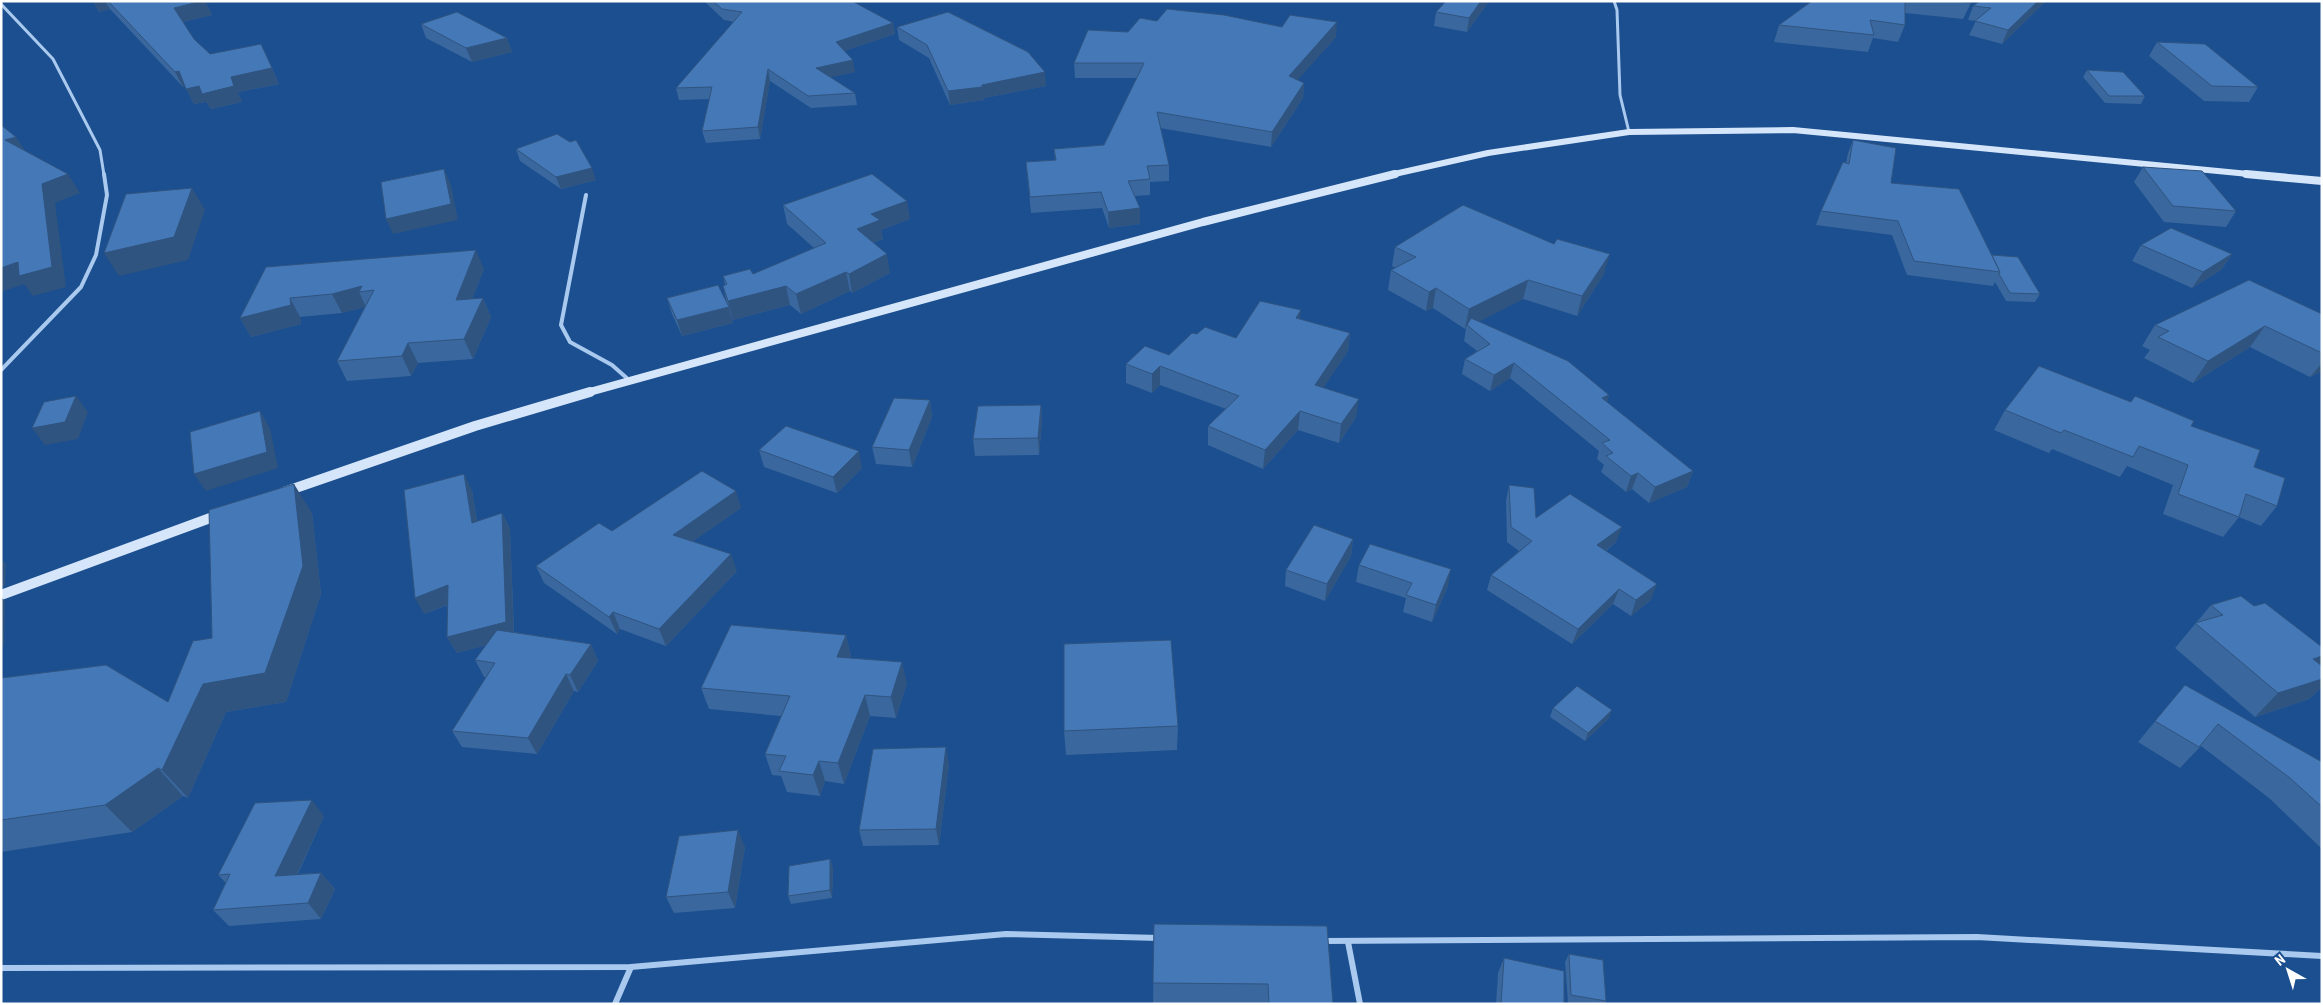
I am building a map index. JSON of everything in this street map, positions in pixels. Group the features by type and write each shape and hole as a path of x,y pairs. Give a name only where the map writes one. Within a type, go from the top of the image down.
{"main road":[{"path":"274,495 474,426 629,380 1340,186 1488,153 1629,132 1793,130 2322,181"},
{"path":"1,595 229,512"}],"street":[{"path":"1614,1 1617,10 1620,95 1629,132"},
{"path":"1,4 53,59 100,150 107,195 96,255 81,287 1,370"},
{"path":"586,195 561,325 570,342 612,365 629,380"},
{"path":"1,968 631,967 1006,934 1172,938"},
{"path":"1318,941 1977,937 2322,956"},
{"path":"1348,942 1360,1004"},
{"path":"615,1004 631,967"}],"building":[{"path":"108,1 202,1 174,8 194,39 210,54 261,44 272,68 231,77 234,86 202,94 199,86 186,89 179,71 175,72"},
{"path":"713,1 852,1 893,23 836,42 853,60 816,68 855,93 808,96 768,69 758,127 702,131 712,87 676,88 742,12 722,9"},
{"path":"1446,1 1481,1 1469,18 1436,12"},
{"path":"1812,1 1905,1 1905,25 1870,20 1874,35 1779,25"},
{"path":"1980,1 2038,1 2008,30 1975,21 1991,8 1973,6"},
{"path":"1167,9 1224,15 1282,27 1290,15 1337,22 1289,76 1304,83 1272,132 1157,112 1169,165 1147,166 1150,179 1128,181 1140,208 1108,212 1101,192 1030,197 1026,162 1056,160 1054,149 1104,145 1144,63 1074,63 1088,30 1128,32 1140,18 1157,21"},
{"path":"457,12 507,38 466,48 421,24"},
{"path":"948,12 1028,52 1045,72 982,85 982,87 948,91 927,45 897,27"},
{"path":"2157,42 2205,44 2258,87 2212,86"},
{"path":"2087,70 2123,72 2145,96 2109,96"},
{"path":"1,125 16,137 5,140 68,174 42,184 52,267 19,276 18,262 1,268"},
{"path":"557,134 570,142 576,140 592,168 556,177 516,149"},
{"path":"1853,140 1896,148 1891,183 1959,189 2000,272 1914,261 1898,221 1821,211 1843,162 1849,164"},
{"path":"2143,167 2202,171 2236,211 2173,206"},
{"path":"444,169 451,204 386,219 381,182"},
{"path":"872,174 907,201 871,214 880,220 857,229 887,254 849,274 846,272 796,294 786,286 728,301 723,286 727,284 723,276 750,269 753,274 826,243 783,205"},
{"path":"192,188 174,237 104,253 126,194"},
{"path":"1463,205 1554,244 1557,239 1610,254 1582,296 1528,280 1469,309 1436,288 1429,292 1391,270 1416,257 1395,247"},
{"path":"2171,228 2232,254 2203,272 2141,245"},
{"path":"476,250 456,300 483,298 464,339 408,343 402,356 337,361 374,290 359,292 362,286 332,294 290,298 291,305 240,318 266,267"},
{"path":"1992,255 2018,257 2040,294 2010,293 1999,274 2000,272"},
{"path":"2249,280 2322,314 2322,353 2265,326 2208,361 2158,337 2169,331 2155,325"},
{"path":"718,285 729,307 677,320 667,298"},
{"path":"1260,301 1301,310 1296,318 1350,333 1315,385 1359,399 1341,424 1300,411 1265,450 1208,426 1239,396 1160,366 1152,374 1126,364 1145,346 1169,355 1192,333 1197,334 1205,327 1236,338"},
{"path":"1471,318 1568,361 1609,395 1602,398 1693,471 1655,487 1638,473 1631,476 1606,456 1613,453 1602,443 1610,440 1514,363 1494,375 1465,359 1490,344 1467,325"},
{"path":"2039,366 2131,402 2135,396 2194,421 2191,426 2260,450 2254,467 2285,478 2277,506 2246,494 2239,517 2178,494 2188,465 2139,446 2133,457 2064,430 2061,433 2005,410"},
{"path":"76,396 65,422 32,428 44,402"},
{"path":"894,398 930,400 909,450 872,447"},
{"path":"1041,405 1038,438 973,439 978,406"},
{"path":"260,411 267,452 194,474 190,432"},
{"path":"786,426 859,451 833,477 759,450"},
{"path":"702,471 736,491 673,535 731,554 659,629 613,612 609,617 536,566 599,523 612,531"},
{"path":"464,474 472,523 502,513 506,622 447,637 448,585 415,598 404,490"},
{"path":"294,484 303,566 265,673 203,684 162,770 158,768 105,805 1,820 1,678 106,665 168,702 193,641 212,638 209,510"},
{"path":"1509,485 1534,488 1536,518 1570,494 1622,527 1597,545 1657,584 1636,600 1619,589 1578,629 1491,575 1532,541 1511,527"},
{"path":"1314,525 1353,539 1327,584 1286,570"},
{"path":"1370,544 1451,569 1436,605 1406,595 1412,583 1359,565"},
{"path":"2241,596 2254,606 2265,603 2322,647 2322,656 2313,659 2322,666 2322,679 2278,693 2195,623 2223,615 2211,605"},
{"path":"731,625 846,635 837,657 902,662 891,697 865,695 838,763 819,761 813,775 779,771 786,756 765,754 790,696 701,688"},
{"path":"497,630 591,644 570,675 566,674 528,738 452,731 495,663 475,660"},
{"path":"1171,640 1178,726 1064,731 1064,644"},
{"path":"2185,685 2322,762 2322,807 2290,778 2218,724 2199,747 2155,721"},
{"path":"1577,686 1612,710 1588,733 1553,708"},
{"path":"946,747 936,829 859,830 873,749"},
{"path":"312,800 275,876 321,873 308,903 213,910 230,874 218,875 255,803"},
{"path":"738,830 728,892 666,897 679,836"},
{"path":"830,859 830,890 788,896 789,866"},
{"path":"1154,924 1327,926 1333,1004 1269,1004 1268,984 1153,983"},
{"path":"1569,954 1603,960 1606,1001 1571,995"},
{"path":"1504,958 1564,971 1564,1004 1501,1004"}]}
